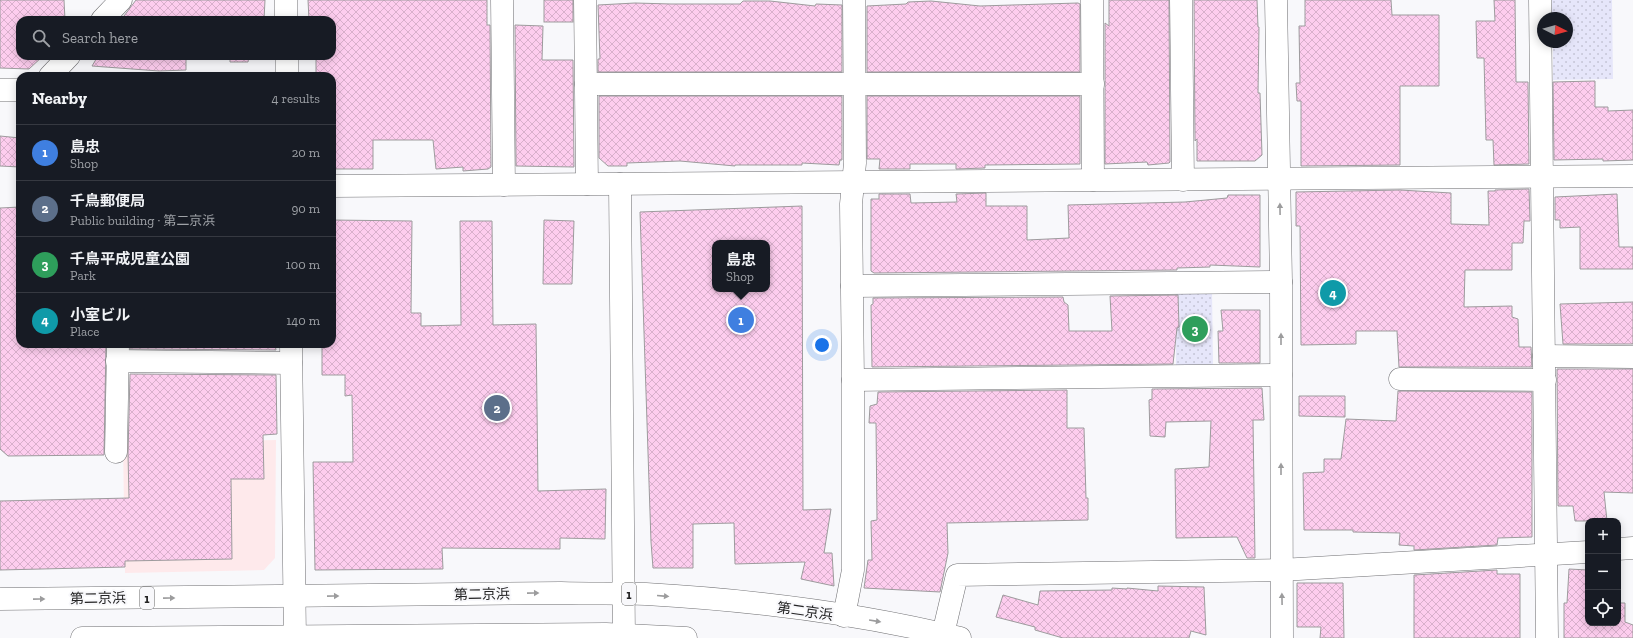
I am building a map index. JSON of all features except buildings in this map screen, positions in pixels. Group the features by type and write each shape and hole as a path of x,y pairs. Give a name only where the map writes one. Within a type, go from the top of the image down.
{"main road":[{"path":"106,16 121,0"},
{"path":"286,0 286,16"},
{"path":"502,0 504,185"},
{"path":"585,0 587,184"},
{"path":"844,616 852,570 853,380 851,204 854,183 856,83 854,0"},
{"path":"1092,0 1094,180"},
{"path":"1181,0 1183,180"},
{"path":"1276,0 1281,375 1282,638"},
{"path":"1540,0 1547,638"},
{"path":"54,72 65,60"},
{"path":"287,60 287,72"},
{"path":"586,84 1093,84"},
{"path":"0,90 16,90"},
{"path":"336,186 1633,176"},
{"path":"620,184 624,636"},
{"path":"852,286 1280,282"},
{"path":"116,452 117,352 291,354 295,637"},
{"path":"1544,356 1633,357"},
{"path":"853,380 1281,375"},
{"path":"1400,379 1545,380"},
{"path":"1621,549 1633,548"},
{"path":"952,636 957,575 1281,570 1585,552"},
{"name":"第二京浜","path":"0,599 561,593 645,594 734,602 844,616 952,636"},
{"path":"82,638 624,636 686,638"}],"shaded area":[{"path":"1552,0 1612,0 1613,79 1553,80 1553,48 1573,48 1573,12 1552,12"},
{"path":"1176,290 1212,290 1213,368 1176,369"},
{"path":"276,440 275,558 264,570 125,573 123,443"}],"place":[{"name":"小室ビル","path":"1333,293"},
{"name":"島忠","path":"741,320"},
{"name":"千鳥平成児童公園","path":"1195,329"},
{"name":"千鳥郵便局","path":"497,408"}]}
